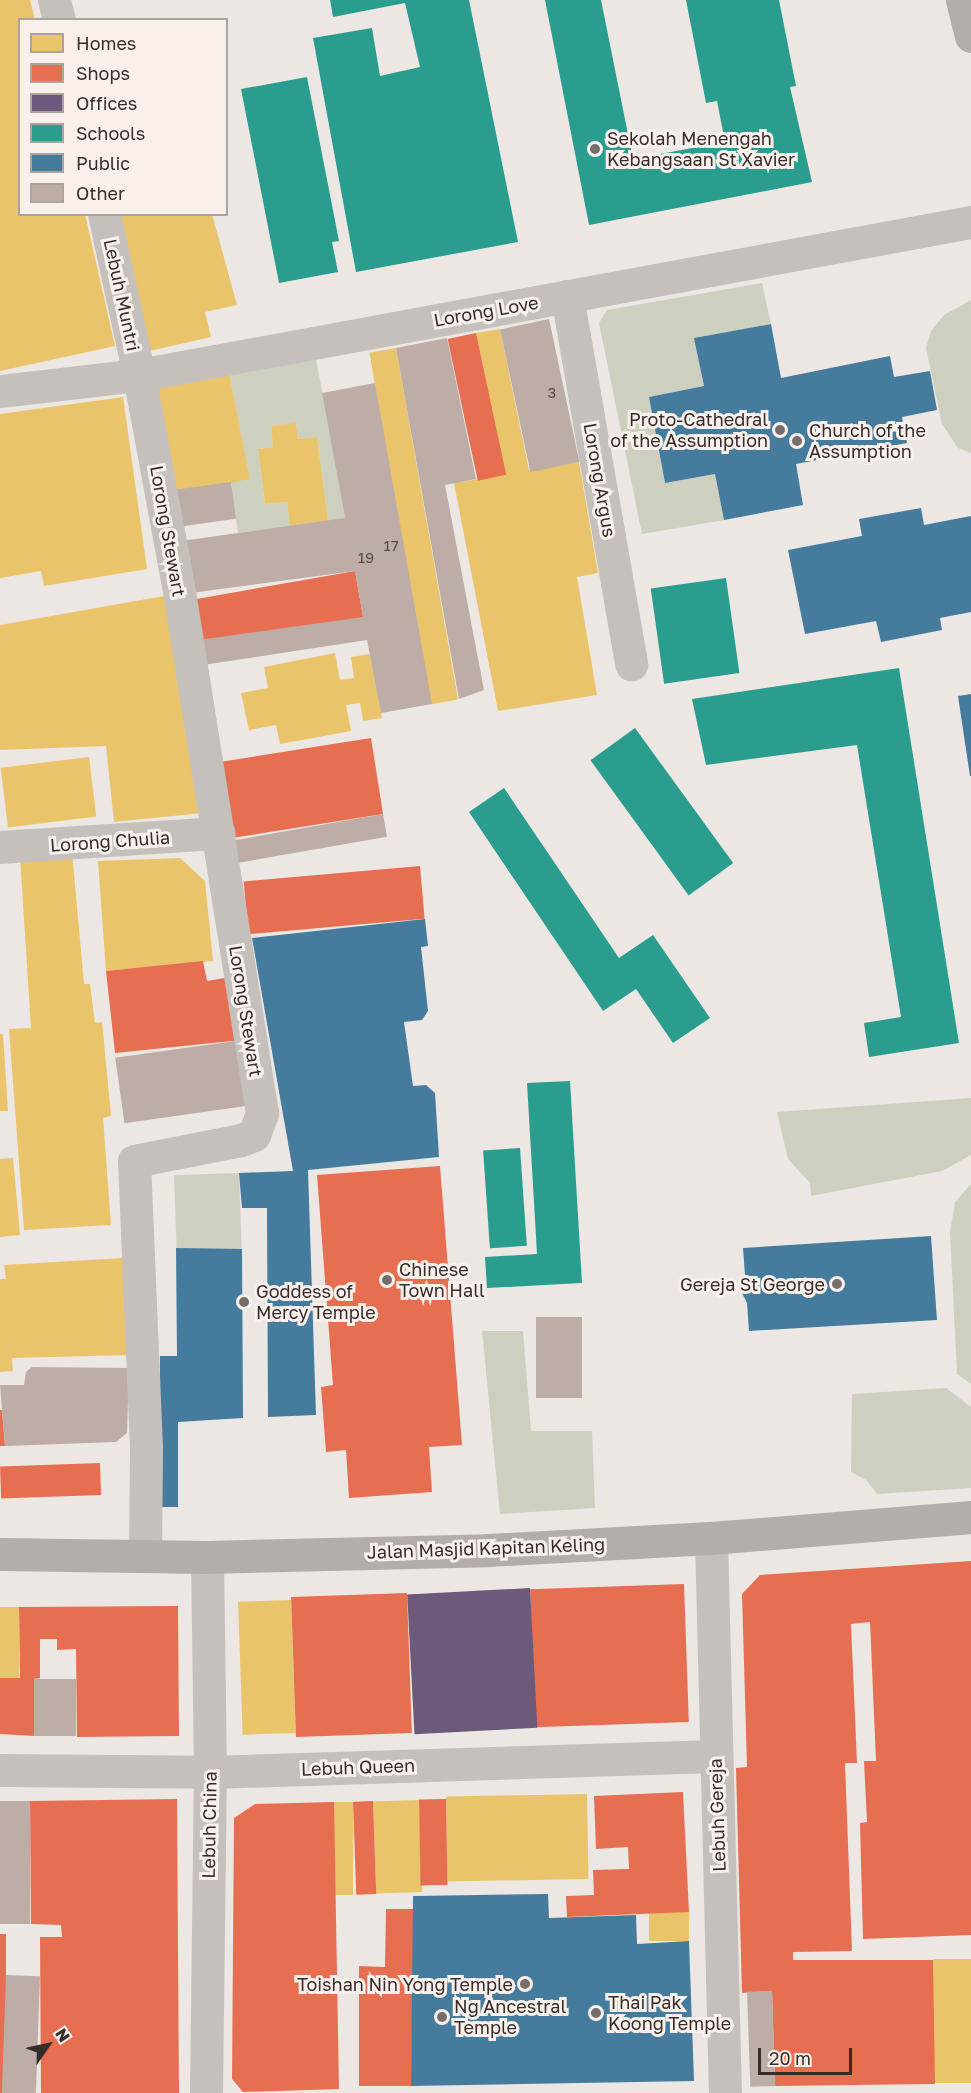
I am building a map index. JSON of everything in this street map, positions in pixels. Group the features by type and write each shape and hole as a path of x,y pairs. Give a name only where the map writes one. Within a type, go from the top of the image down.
{"main road":[{"path":"963,2 971,36"},
{"name":"Jalan Masjid Kapitan Keling","path":"0,1554 207,1557 488,1550 711,1538 971,1518"}],"street":[{"path":"54,0 58,18"},
{"name":"Lebuh Muntri","path":"104,216 139,375"},
{"name":"Lorong Love","path":"0,391 139,375 971,222"},
{"name":"Lorong Argus","path":"567,296 632,664"},
{"name":"Lorong Stewart","path":"139,375 219,833 262,1113 254,1135 241,1140 134,1161 146,1447 145,1556"},
{"name":"Lorong Chulia","path":"0,847 219,833"},
{"name":"Lebuh Gereja","path":"711,1538 724,2093"},
{"name":"Lebuh China","path":"206,2093 210,1772 207,1557"},
{"name":"Lebuh Queen","path":"0,1770 210,1772 715,1756"}],"green space":[{"path":"762,283 771,324 695,338 704,386 649,397 665,483 715,474 724,520 642,534 599,323 607,310"},
{"path":"971,300 971,453 958,448 942,424 926,348 931,331 944,315"},
{"path":"316,358 345,518 328,521 317,437 298,439 296,424 271,426 273,447 258,449 265,504 287,502 290,526 238,533 231,482 249,478 229,372"},
{"path":"971,1098 971,1155 942,1171 811,1196 810,1183 788,1159 777,1112"},
{"path":"239,1173 242,1249 177,1251 174,1175"},
{"path":"971,1184 971,1384 957,1374 950,1232 955,1202"},
{"path":"482,1331 523,1331 531,1431 592,1431 595,1508 500,1514"},
{"path":"946,1388 971,1407 971,1488 877,1494 866,1480 851,1472 852,1394"}],"building: Homes":[{"path":"0,0 30,0 34,18 18,18 18,216 85,216 115,346 0,371"},
{"path":"110,216 213,216 237,305 205,312 211,337 141,353"},
{"path":"500,329 529,470 579,462 598,573 577,577 597,695 498,711 454,483 505,475 476,333"},
{"path":"396,348 458,700 431,704 369,353"},
{"path":"229,372 250,479 173,494 152,387"},
{"path":"123,397 147,569 44,586 41,571 0,578 0,414"},
{"path":"296,423 298,439 317,437 328,521 290,526 287,502 265,504 258,449 273,447 271,426"},
{"path":"164,596 202,813 114,822 106,746 0,750 0,625"},
{"path":"335,653 340,680 354,678 351,657 370,654 382,718 363,721 360,703 346,705 351,731 280,744 276,725 249,730 241,693 268,688 264,667"},
{"path":"89,757 96,817 8,827 1,768"},
{"path":"72,852 84,984 90,984 95,1023 102,1022 111,1116 103,1118 111,1225 24,1230 9,1029 31,1028 20,857"},
{"path":"180,858 205,881 213,961 106,971 98,861"},
{"path":"0,1034 3,1034 8,1111 0,1111"},
{"path":"13,1158 20,1235 0,1237 0,1159"},
{"path":"123,1258 130,1355 12,1358 13,1371 0,1372 0,1279 6,1279 4,1265"},
{"path":"291,1600 296,1733 243,1735 238,1602"},
{"path":"0,1607 19,1607 19,1678 0,1678"},
{"path":"587,1794 588,1879 448,1881 446,1796"},
{"path":"419,1800 422,1892 376,1894 373,1802"},
{"path":"334,1802 353,1802 353,1895 334,1895"},
{"path":"649,1912 689,1912 689,1941 649,1941"},
{"path":"933,1959 971,1959 971,2083 933,2083"}],"building: Shops":[{"path":"476,333 506,475 478,481 448,339"},
{"path":"355,571 363,617 201,646 193,600"},
{"path":"371,738 383,814 224,839 212,763"},
{"path":"420,866 425,919 248,934 244,881"},
{"path":"203,961 207,981 230,977 242,1040 115,1053 106,971"},
{"name":"Chinese Town Hall","path":"440,1166 462,1445 429,1447 432,1492 349,1498 346,1450 326,1452 321,1387 333,1385 317,1175"},
{"path":"0,1410 2,1410 5,1446 0,1446"},
{"path":"100,1463 101,1495 1,1498 0,1466"},
{"path":"971,1561 971,1935 863,1939 860,1823 867,1822 864,1761 876,1761 870,1622 851,1624 857,1763 845,1763 852,1951 793,1952 793,1960 933,1960 935,2084 775,2086 772,1991 742,1993 736,1768 747,1767 742,1594 760,1575"},
{"path":"684,1584 689,1722 535,1727 530,1589"},
{"path":"407,1593 412,1733 296,1737 291,1597"},
{"path":"178,1606 179,1736 77,1737 76,1649 57,1650 57,1639 40,1639 40,1678 34,1679 35,1736 0,1734 0,1678 20,1678 19,1607"},
{"path":"683,1792 689,1912 567,1917 566,1896 594,1895 593,1870 629,1869 628,1847 596,1849 594,1796"},
{"path":"177,1799 179,2093 41,2093 40,1937 62,1937 61,1925 31,1924 30,1801"},
{"path":"419,1799 446,1799 448,1885 421,1885"},
{"path":"373,1801 376,1894 356,1895 353,1802"},
{"path":"334,1802 339,2089 243,2092 232,2079 234,1818 255,1804"},
{"path":"386,1909 414,1909 411,2086 359,2086 359,1966 385,1967"},
{"path":"0,1934 6,1934 6,2093 0,2093"}],"building: Offices":[{"path":"530,1588 537,1728 414,1734 407,1594"}],"building: Schools":[{"path":"330,0 469,0 518,242 356,272 313,38 372,28 380,76 420,67 405,3 333,17"},
{"path":"545,0 601,0 633,159 725,142 717,101 706,103 686,0 779,0 796,86 790,87 812,182 589,225"},
{"path":"307,77 339,241 332,242 338,272 279,283 241,89"},
{"path":"726,578 739,673 664,684 651,589"},
{"path":"899,668 959,1043 869,1057 864,1023 901,1017 857,745 706,765 692,699"},
{"path":"635,728 733,863 689,895 591,760"},
{"path":"504,788 619,958 653,935 710,1018 673,1043 636,989 603,1011 469,812"},
{"path":"570,1081 582,1283 487,1288 485,1257 537,1254 527,1083"},
{"path":"520,1148 527,1246 490,1248 483,1151"}],"building: Public":[{"name":"Proto-Cathedral of the Assumption","path":"771,324 781,378 890,356 894,377 930,371 937,410 902,417 907,443 796,464 803,505 724,520 715,474 665,483 649,397 704,386 694,338"},
{"path":"921,508 924,525 971,516 971,612 940,618 942,630 881,642 876,621 805,634 788,550 862,536 859,519"},
{"path":"971,694 971,776 970,776 958,696"},
{"path":"425,919 428,946 421,947 428,1011 422,1020 404,1022 413,1086 426,1085 435,1093 439,1157 308,1170 316,1415 268,1417 267,1208 242,1208 239,1173 293,1171 252,938"},
{"name":"Gereja St George","path":"931,1236 937,1320 749,1331 747,1303 739,1287 745,1275 743,1248"},
{"path":"176,1248 242,1249 243,1418 178,1422 178,1507 160,1507 160,1356 177,1356"},
{"path":"548,1894 549,1918 636,1915 637,1944 689,1941 694,2081 411,2086 413,1896"}],"building: Other":[{"path":"549,319 579,462 530,472 500,329"},
{"path":"447,338 476,479 445,485 484,690 459,699 396,348"},
{"path":"375,383 432,704 381,713 367,640 203,665 198,640 363,617 355,571 191,593 181,541 345,518 322,393"},
{"path":"231,482 236,519 177,527 172,490"},
{"path":"383,814 387,837 227,865 223,842"},
{"path":"242,1040 251,1105 124,1123 115,1058"},
{"path":"536,1317 582,1317 582,1398 536,1398"},
{"path":"32,1367 129,1368 127,1433 116,1442 5,1446 0,1385 24,1385 26,1372"},
{"path":"34,1679 76,1679 76,1736 34,1736"},
{"path":"0,1801 30,1801 30,1924 0,1924"},
{"path":"6,1975 40,1976 36,2093 2,2093"},
{"path":"772,1991 775,2086 750,2087 747,1992"}],"place":[{"name":"Sekolah Menengah Kebangsaan St Xavier","path":"595,149"},
{"name":"Proto-Cathedral of the Assumption","path":"780,430"},
{"name":"Church of the Assumption","path":"797,441"},
{"name":"Chinese Town Hall","path":"387,1280"},
{"name":"Gereja St George","path":"837,1284"},
{"name":"Goddess of Mercy Temple","path":"244,1302"},
{"name":"Toishan Nin Yong Temple","path":"525,1984"},
{"name":"Thai Pak Koong Temple","path":"596,2013"},
{"name":"Ng Ancestral Temple","path":"442,2017"}]}
